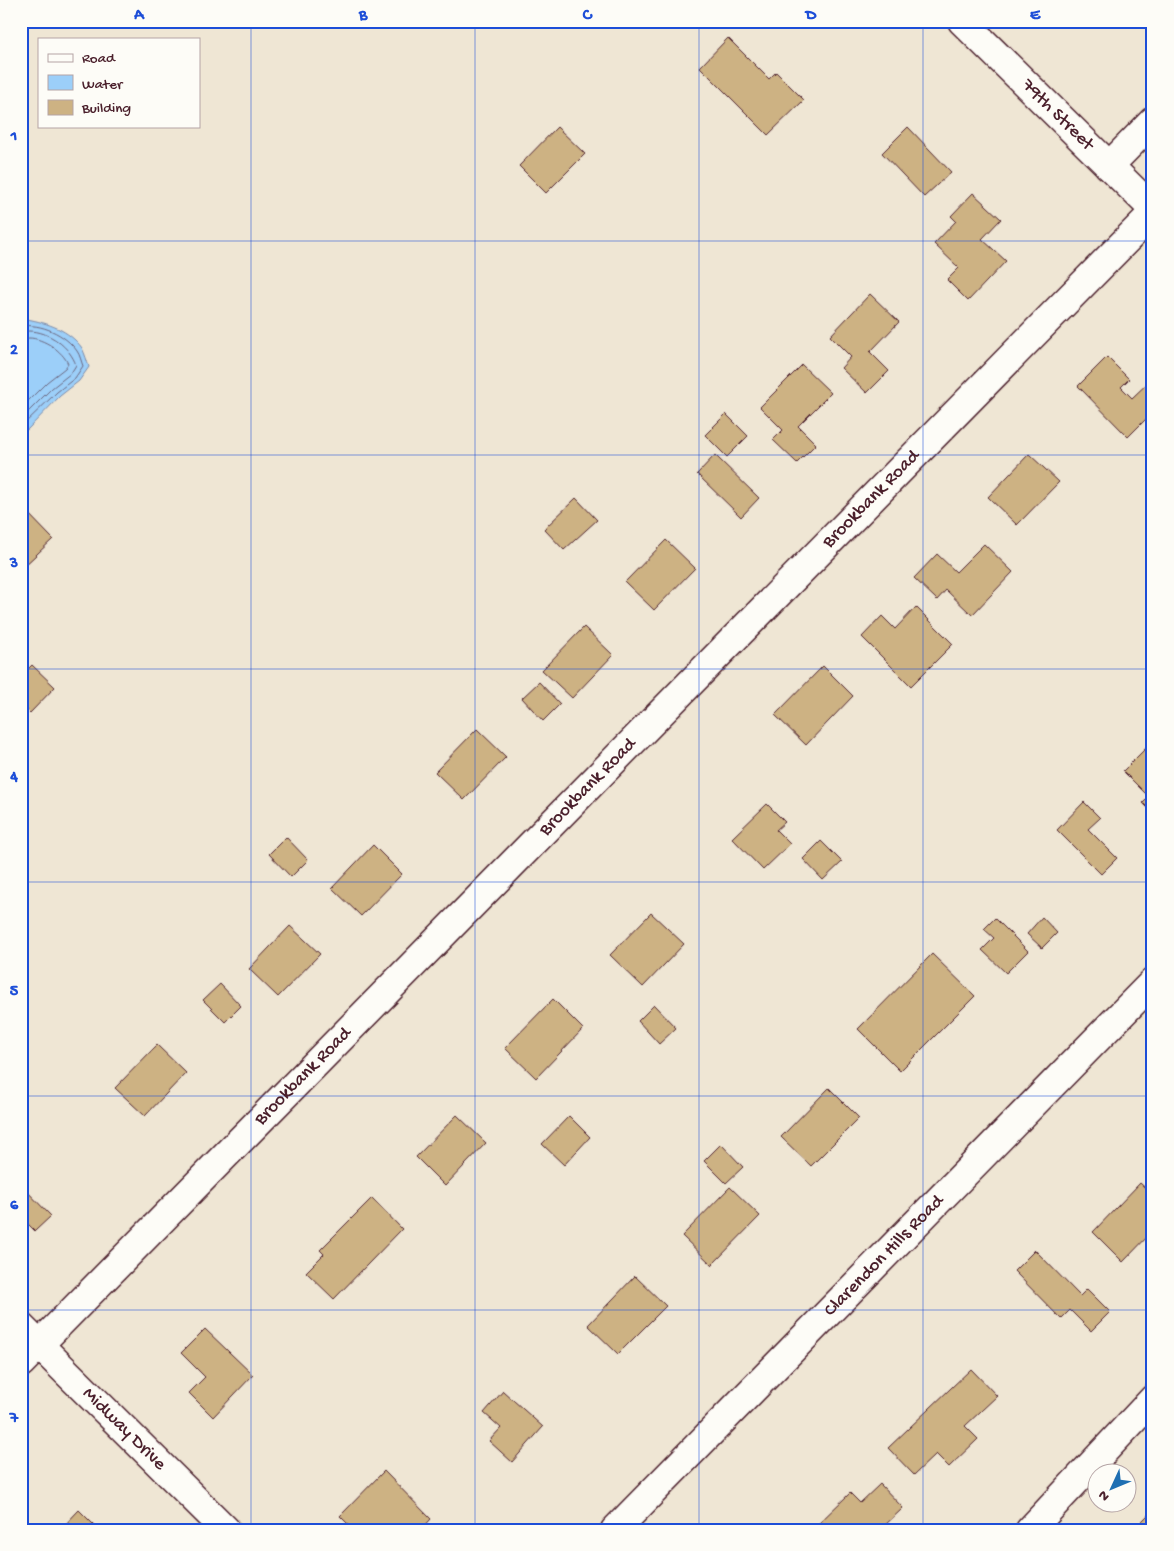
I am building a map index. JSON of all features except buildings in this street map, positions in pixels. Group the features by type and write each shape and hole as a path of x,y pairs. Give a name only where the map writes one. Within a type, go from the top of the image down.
{"street":[{"name":"79th Street","path":"962,21 1153,209"},
{"path":"1109,166 1153,121"},
{"name":"Brookbank Road","path":"27,1345 1153,213"},
{"name":"Clarendon Hills Road","path":"615,1530 1153,982"},
{"name":"Midway Drive","path":"27,1345 226,1530"},
{"path":"1030,1530 1153,1399"}],"water":[{"path":"27,319 58,328 71,336 82,348 89,367 79,381 60,396 28,429 21,433 21,321"}]}
